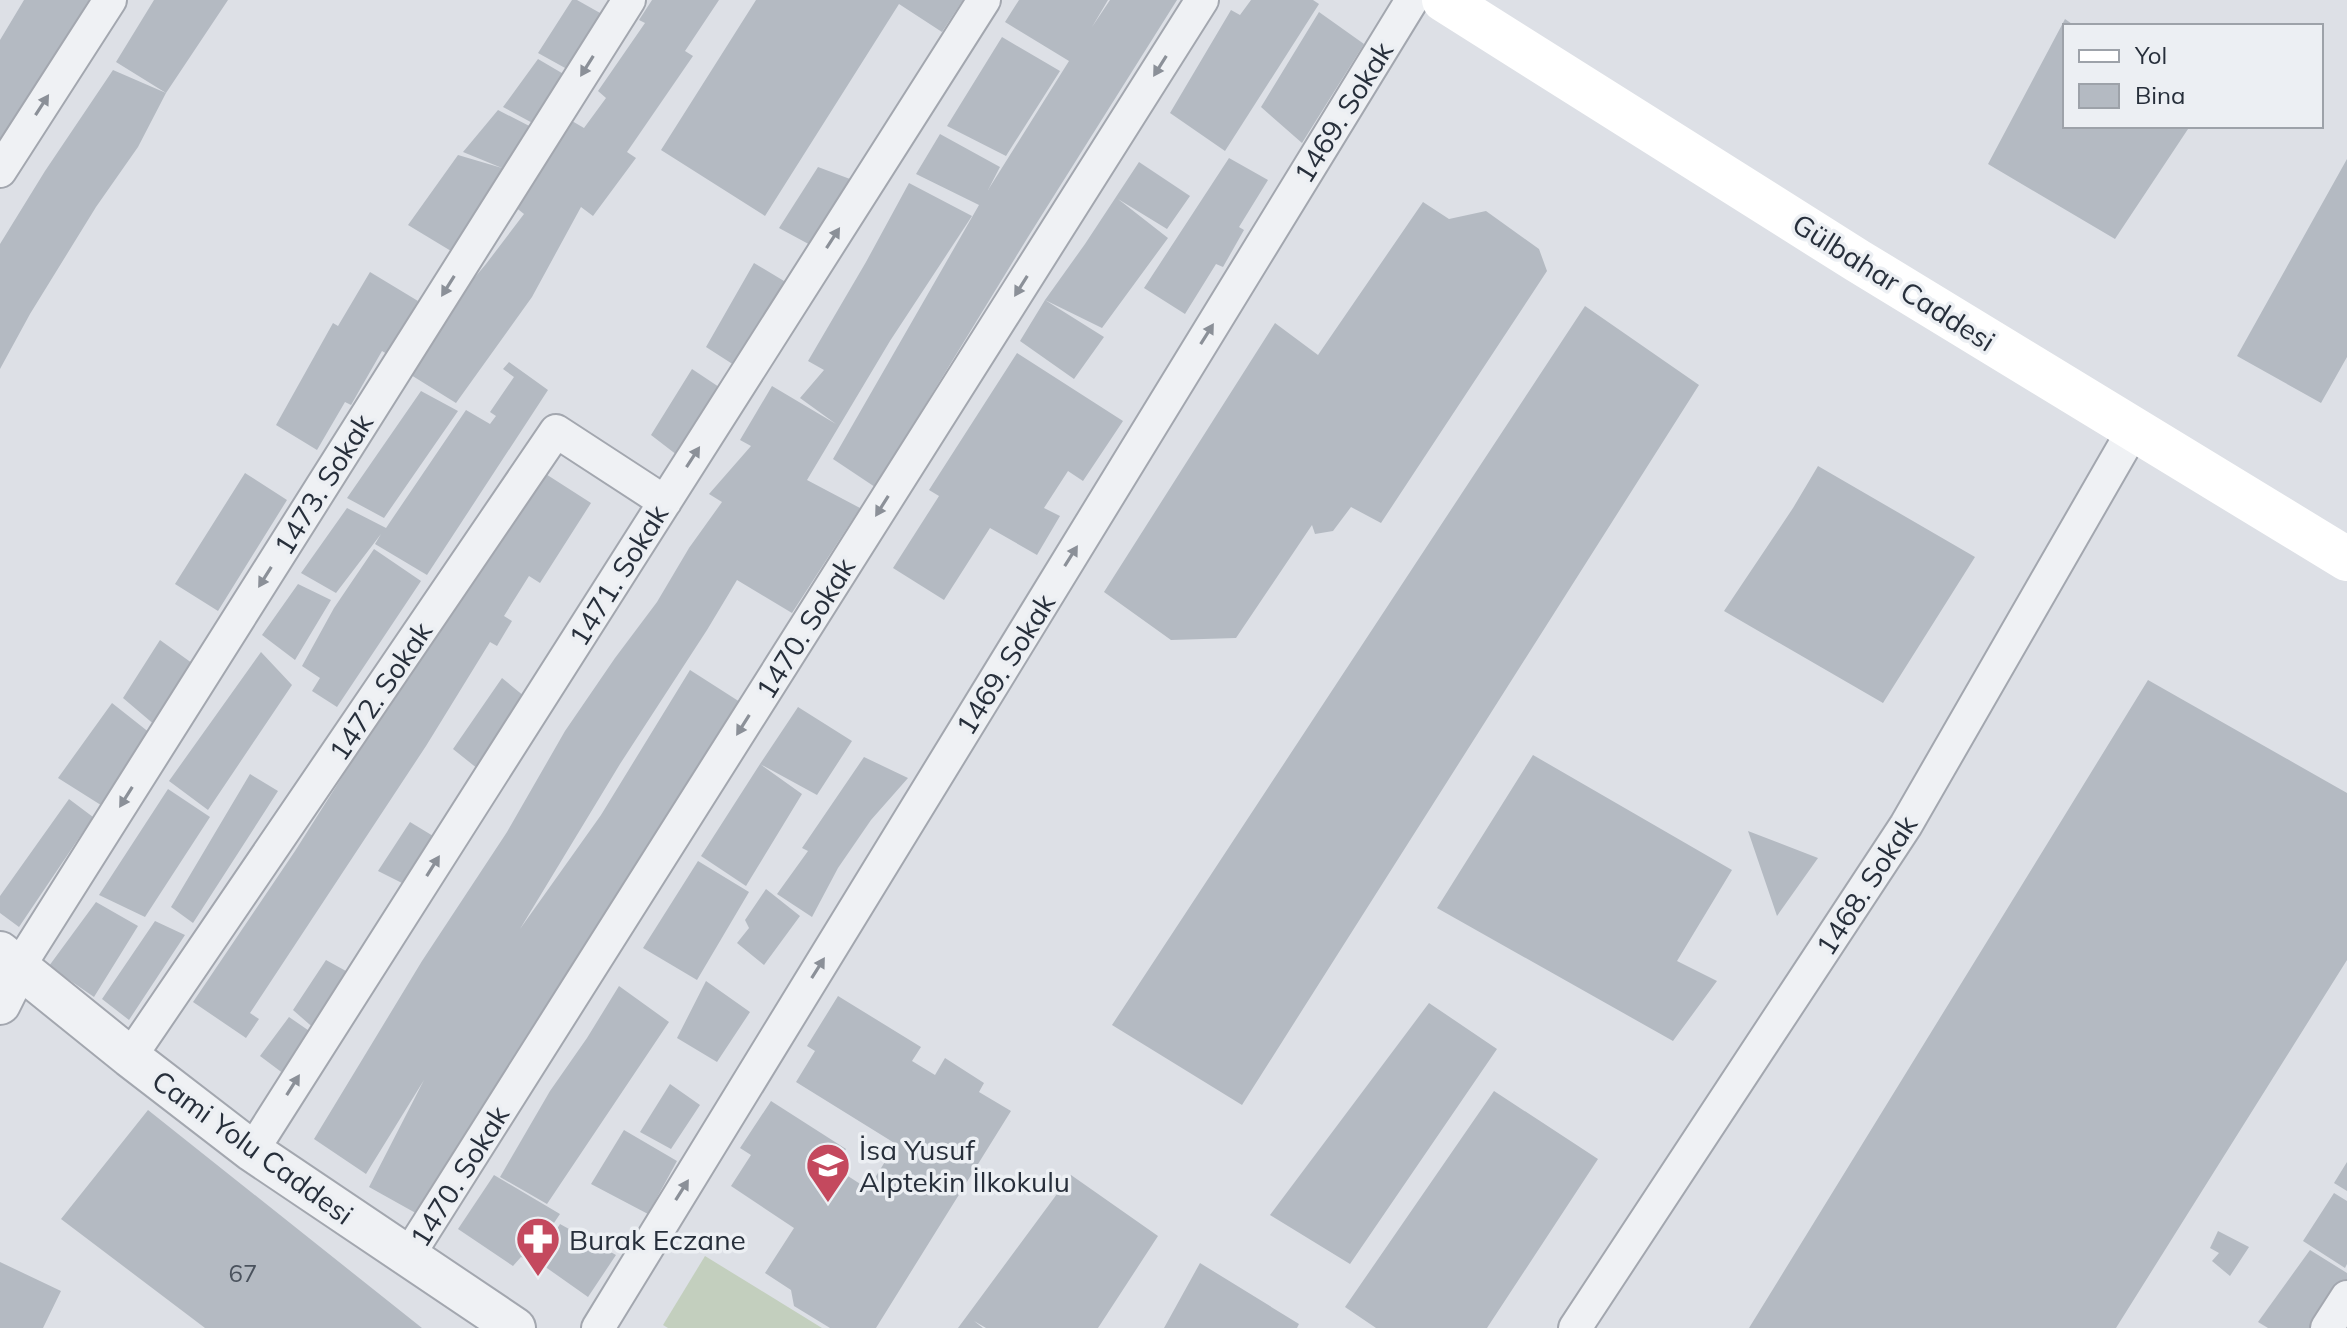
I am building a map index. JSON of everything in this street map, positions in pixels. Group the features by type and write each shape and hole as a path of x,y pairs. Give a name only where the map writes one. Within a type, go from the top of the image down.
{"main road":[{"name":"Gülbahar Caddesi","path":"1444,0 1858,261 2347,559"}],"street":[{"path":"0,171 110,0"},
{"name":"1473. Sokak","path":"9,960 629,0"},
{"name":"1471. Sokak","path":"252,1151 984,0"},
{"name":"1470. Sokak","path":"408,1256 1202,0"},
{"name":"1469. Sokak","path":"598,1328 1412,0"},
{"name":"1468. Sokak","path":"1575,1328 1906,825 2134,429"},
{"name":"1472. Sokak","path":"130,1057 556,431 665,502"},
{"path":"0,1004 9,960"},
{"name":"Cami Yolu Caddesi","path":"9,960 252,1151 515,1328"},
{"path":"2327,1328 2347,1297"}],"green space":[{"path":"705,1256 822,1328 668,1328 663,1325"}],"building":[{"path":"24,0 89,0 0,144 0,40"},
{"path":"154,0 228,0 166,93 116,62"},
{"path":"572,0 609,18 576,74 538,53"},
{"path":"652,0 719,0 685,51 693,56 627,152 636,158 593,216 581,207 532,297 456,403 411,375 444,314 524,214 514,206 572,121 584,128 606,98 598,91 645,23 639,20"},
{"path":"756,0 963,0 942,32 899,4 765,216 661,150"},
{"path":"1019,0 1108,0 1092,27 1110,0 1177,0 875,487 833,459 979,205 916,174 940,134 1000,167 988,190 1069,61 1005,22"},
{"path":"1251,0 1313,0 1319,4 1225,151 1170,113 1231,10 1240,15"},
{"path":"1319,12 1364,44 1302,143 1261,107"},
{"path":"2065,19 2072,24 2063,24 2063,128 2189,128 2115,239 1988,164"},
{"path":"1002,37 1060,71 1006,156 947,126"},
{"path":"538,59 572,79 538,126 503,107"},
{"path":"113,70 166,93 138,147 96,207 0,369 0,244"},
{"path":"498,110 539,131 451,251 408,225 458,155 502,168 463,152"},
{"path":"1229,158 1268,180 1239,227 1244,230 1223,267 1216,264 1185,314 1144,288"},
{"path":"2347,159 2347,357 2321,403 2237,356"},
{"path":"1139,162 1190,196 1167,229 1118,199 1168,238 1102,328 1045,300"},
{"path":"818,167 858,182 814,247 779,228"},
{"path":"909,183 972,216 890,341 807,480 860,508 792,613 737,580 620,764 520,929 601,815 690,670 740,702 421,1216 369,1187 424,1080 366,1174 314,1139 422,961 507,832 565,731 657,602 689,548 722,502 709,494 751,446 740,440 772,386 836,424 800,398 824,370 808,361"},
{"path":"1423,202 1449,219 1486,211 1539,249 1547,271 1381,523 1351,507 1333,531 1315,534 1312,525 1236,638 1171,640 1104,592 1275,323 1318,355"},
{"path":"754,263 789,284 734,365 706,347"},
{"path":"370,272 418,301 387,354 382,351 351,405 345,402 317,450 276,425 333,323 338,326"},
{"path":"1045,300 1104,337 1074,379 1020,341"},
{"path":"1585,306 1699,385 1242,1105 1112,1025"},
{"path":"1017,353 1123,421 1083,481 1068,471 1044,508 1060,516 1037,555 990,528 944,600 893,568 939,496 929,490"},
{"path":"509,362 548,390 427,575 375,544 381,534 336,593 301,573 347,508 386,528 466,410 490,424 496,416 490,412 514,377 503,369"},
{"path":"692,369 719,387 677,455 651,435"},
{"path":"421,391 458,411 384,518 347,498"},
{"path":"1818,466 1975,557 1883,703 1724,611"},
{"path":"538,469 591,503 540,583 529,576 504,616 512,621 497,646 490,642 426,746 250,1013 259,1019 246,1038 193,1002 295,851"},
{"path":"245,473 287,500 218,611 175,584"},
{"path":"374,549 421,581 337,707 312,691 320,678 302,666 334,608"},
{"path":"298,584 331,600 295,660 262,635"},
{"path":"160,640 196,666 156,726 123,698"},
{"path":"261,652 292,685 208,810 169,781"},
{"path":"502,678 530,701 483,773 453,749"},
{"path":"2148,680 2347,793 2347,960 2116,1328 1749,1328"},
{"path":"112,703 155,737 104,807 58,778"},
{"path":"798,707 852,741 817,795 760,764"},
{"path":"1533,755 1732,870 1677,961 1717,981 1673,1041 1437,908"},
{"path":"864,757 908,778 871,820 838,868 812,917 777,894 808,851 802,848"},
{"path":"760,764 802,794 746,886 701,856"},
{"path":"250,774 278,791 193,923 171,907"},
{"path":"168,789 210,817 145,917 99,895"},
{"path":"69,799 93,817 19,927 0,913 0,896"},
{"path":"410,822 443,842 410,887 378,871"},
{"path":"1748,831 1818,858 1777,916"},
{"path":"698,861 749,892 697,980 643,948"},
{"path":"766,889 800,916 764,965 737,943 749,928 745,920"},
{"path":"96,902 138,926 94,997 49,966"},
{"path":"155,921 185,935 129,1020 102,999"},
{"path":"326,960 355,976 317,1031 293,1010"},
{"path":"706,981 750,1012 717,1062 677,1038"},
{"path":"619,986 669,1022 547,1204 500,1177 550,1091"},
{"path":"838,996 921,1047 912,1061 935,1075 945,1058 984,1083 979,1092 1011,1111 876,1328 830,1328 794,1306 791,1290 765,1273 794,1228 731,1186 751,1155 740,1148 771,1101 846,1149 834,1167 868,1189 896,1144 796,1082 815,1051 807,1046"},
{"path":"1429,1003 1497,1049 1350,1264 1270,1215"},
{"path":"289,1017 318,1037 288,1077 260,1056"},
{"path":"670,1084 700,1105 671,1149 640,1132"},
{"path":"1494,1091 1598,1159 1487,1328 1376,1328 1345,1307"},
{"path":"148,1110 422,1328 205,1328 61,1219"},
{"path":"624,1130 677,1161 648,1214 591,1184"},
{"path":"2347,1162 2347,1191 2334,1183"},
{"path":"494,1175 560,1214 529,1260 521,1257 513,1266 458,1229"},
{"path":"1071,1175 1158,1236 1098,1328 986,1328 974,1321 983,1328 958,1328"},
{"path":"2334,1193 2347,1201 2345,1268 2303,1241"},
{"path":"560,1224 616,1255 588,1297 537,1261"},
{"path":"2218,1231 2249,1247 2230,1276 2212,1261 2219,1253 2210,1248"},
{"path":"2310,1250 2347,1273 2347,1280 2316,1328 2268,1328 2258,1322"},
{"path":"0,1262 61,1291 43,1328 0,1328"},
{"path":"1200,1263 1299,1324 1297,1328 1164,1328"}],"place":[{"name":"İsa Yusuf Alptekin İlkokulu","path":"828,1204"},
{"name":"Burak Eczane","path":"538,1278"}]}
